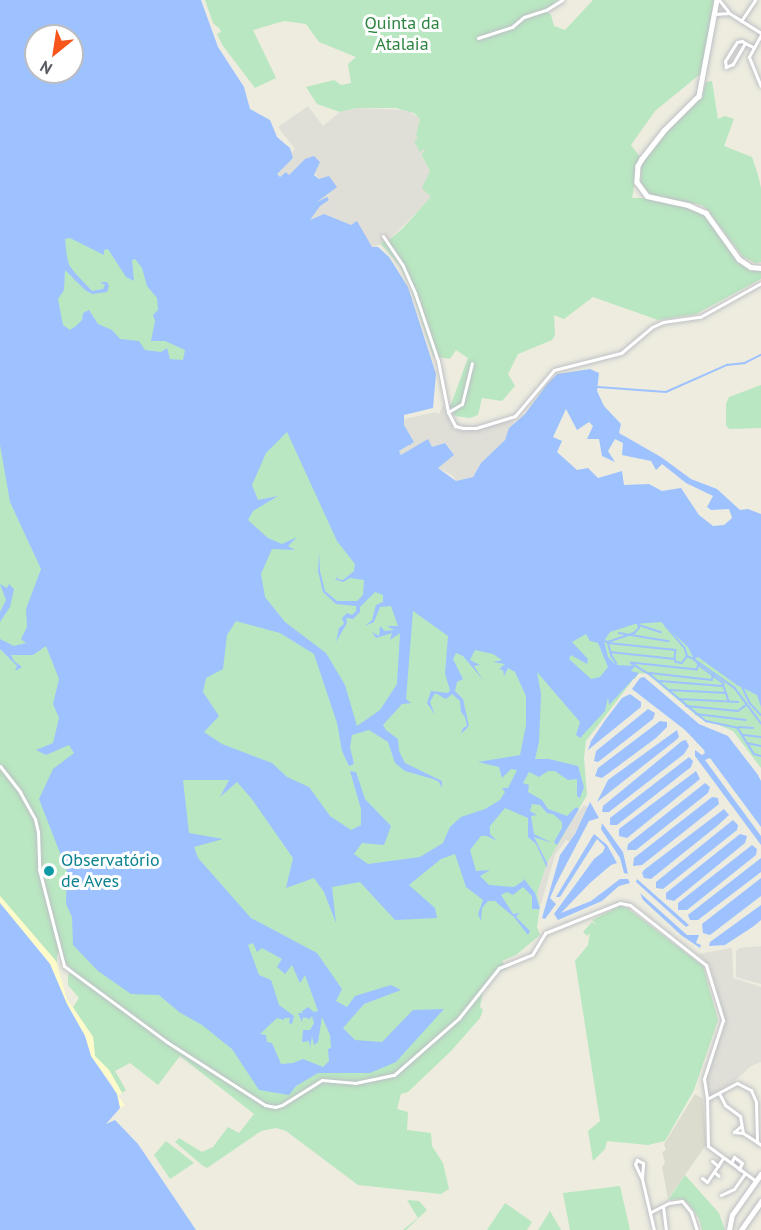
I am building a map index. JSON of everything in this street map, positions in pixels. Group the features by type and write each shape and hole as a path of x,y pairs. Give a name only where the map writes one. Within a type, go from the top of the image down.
{"main road":[{"path":"718,0 699,96 664,131 642,159 637,177 642,192 654,199 688,204 706,213 739,259 751,267 761,268"},
{"path":"729,1230 730,1219 761,1174"},
{"path":"730,1219 733,1228 742,1228 761,1201"}],"street":[{"path":"478,38 512,27 524,17 546,10 562,0"},
{"path":"718,0 729,13 761,34 753,47 749,62 761,86"},
{"path":"741,21 755,0"},
{"path":"715,14 729,13"},
{"path":"746,43 733,64 726,67 725,61 737,42 746,43 753,47"},
{"path":"383,236 403,266 415,293 438,361 448,412 455,426 463,428 476,428 515,416 554,370 621,353 652,327 663,322 700,317 761,283"},
{"path":"448,412 462,404 472,363"},
{"path":"0,766 20,792 35,819 38,832 39,869 64,966 167,1042 265,1104 275,1107 282,1105 318,1081 355,1083 394,1074 459,1018 499,968 532,954 545,933 620,903 630,905 706,965 723,1020 704,1079 707,1099 708,1146 756,1181"},
{"path":"707,1099 737,1083 741,1083 755,1094 759,1143"},
{"path":"719,1093 725,1105 740,1116 743,1133"},
{"path":"741,1126 734,1132 743,1133 759,1143"},
{"path":"731,1163 734,1157 742,1163 739,1168"},
{"path":"702,1178 707,1182 723,1158"},
{"path":"642,1179 643,1163 637,1160 635,1164 642,1179 654,1230"},
{"path":"712,1161 718,1166"},
{"path":"714,1172 719,1176"},
{"path":"721,1195 734,1189 745,1173"},
{"path":"650,1212 676,1200 682,1201 691,1212 697,1230"},
{"path":"663,1206 666,1230"}],"shaded area":[{"path":"308,106 323,126 340,112 356,108 407,110 420,119 419,130 426,151 421,155 430,171 432,197 389,240 372,248 351,225 309,220 318,203 319,179 305,159 289,175 286,172 280,177 276,174 293,158 291,152 295,149 278,127"},
{"path":"443,405 453,429 466,431 511,420 514,422 505,440 481,463 473,477 456,481 452,475 438,468 432,447 401,455 399,451 414,442 404,425 404,419 436,412 439,414"},
{"path":"584,805 588,807 586,814 570,842 566,840 555,855 541,904 538,904 537,894 547,863 570,822"},
{"path":"761,946 761,984 736,977 736,951 739,948"},
{"path":"732,948 733,978 761,987 761,1062 751,1066 737,1079 709,1097 705,1081 726,1022 710,965 699,954"},
{"path":"695,1094 703,1099 706,1145 668,1199 662,1167 665,1163 662,1152 666,1150 664,1144"}],"green space":[{"name":"Quinta da Atalaia","path":"205,0 558,0 546,10 551,15 554,26 565,30 593,0 714,0 701,77 699,75 655,111 631,145 640,157 632,198 645,198 700,211 708,218 741,265 761,271 761,279 696,314 658,320 593,297 564,319 554,315 555,335 552,340 518,354 508,374 515,386 502,401 482,398 478,415 470,418 455,416 450,407 468,358 456,350 450,359 433,356 410,285 399,265 380,243 389,240 402,229 431,197 422,188 430,171 421,154 425,151 424,149 420,152 414,141 418,139 416,135 420,119 414,113 396,108 356,108 340,112 317,104 306,87 334,80 341,85 351,83 348,64 356,57 319,42 306,24 284,21 253,30 276,78 255,88 223,46 217,34 221,32 220,29 213,23"},
{"path":"712,81 718,119 725,116 734,119 724,146 752,157 758,175 761,188 761,262 756,263 743,257 707,209 701,205 651,195 641,184 641,168 645,159 663,136 702,98 706,82"},
{"path":"57,144 263,404 547,680 625,679 632,681 586,741 584,758 587,795 547,863 537,894 540,906 537,927 540,935 516,955 502,961 507,969 499,971 483,991 480,1007 483,1010 480,1018 451,1051 408,1092 401,1094 397,1109 408,1112 407,1130 431,1133 432,1146 443,1163 449,1189 441,1194 358,1185 286,1131 276,1128 261,1131 207,1168 203,1166 175,1142 179,1138 202,1152 213,1147 228,1127 239,1133 254,1114 180,1056 158,1085 130,1063 115,1071 126,1090 122,1093 109,1070 95,1056 93,1037 73,1007 79,998 68,985 68,975 73,970 65,963 62,955 57,953 57,963 0,896 0,358 49,381"},
{"path":"761,385 761,428 729,429 726,425 726,404 729,397"},
{"path":"558,587 761,646 761,768 733,731 697,716 647,674 639,673 635,679 559,683"},
{"path":"620,906 627,908 703,966 718,1020 694,1090 665,1141 648,1145 607,1141 605,1149 593,1161 588,1131 600,1121 575,961 588,945 590,933 587,936 583,932 592,922 597,925 592,920"},
{"path":"166,1141 194,1163 170,1179 154,1155"},
{"path":"685,1175 719,1213 725,1230 702,1230 699,1218 688,1203 682,1199 668,1200"},
{"path":"620,1186 630,1230 570,1230 563,1193"},
{"path":"407,1200 419,1201 427,1210 406,1230 403,1230 418,1218"},
{"path":"505,1203 532,1222 527,1230 487,1230"},
{"path":"550,1211 561,1230 538,1230"}],"sand":[{"path":"0,896 56,961 67,999 93,1037 95,1056 109,1070 122,1093 118,1096 125,1105 120,1108 112,1084 91,1057 85,1036 67,1004 50,964 0,903"}],"water":[{"path":"0,0 201,0 218,47 244,87 250,109 270,120 277,137 290,148 293,158 277,174 280,177 286,172 289,175 305,159 314,156 320,162 314,175 319,179 329,176 337,187 317,202 327,197 329,200 320,206 310,220 324,214 351,225 357,221 372,247 378,247 389,257 408,287 436,374 433,408 404,415 404,425 414,442 399,451 401,455 428,439 432,447 445,443 454,455 438,468 456,481 473,477 481,463 505,440 509,428 525,414 557,374 590,369 599,373 597,391 604,406 621,424 619,433 661,457 691,479 717,489 740,510 748,509 761,514 761,707 757,695 737,685 698,657 694,659 688,647 661,622 635,624 610,632 604,641 608,657 616,665 635,666 631,671 639,673 609,705 608,697 605,711 580,738 576,735 580,722 537,672 541,694 539,742 535,759 549,759 578,766 584,787 580,798 577,796 577,779 568,780 555,771 548,771 539,777 529,772 523,783 529,785 528,792 542,800 548,809 567,816 576,807 579,809 557,845 554,842 562,828 562,822 553,814 547,813 540,805 532,804 530,811 537,815 531,816 534,834 552,843 534,837 547,863 547,868 536,844 528,837 528,818 505,808 490,826 490,834 497,841 481,836 470,850 476,871 490,870 480,876 489,885 514,887 523,881 526,873 524,879 535,893 540,909 532,909 532,896 523,887 513,895 507,892 501,895 513,914 520,913 516,916 530,931 528,935 514,917 495,901 488,901 482,908 481,921 478,914 483,900 466,887 455,854 441,859 409,885 435,908 437,918 395,920 360,882 332,887 336,923 324,892 314,878 286,888 293,858 237,782 220,797 229,780 183,780 189,833 223,839 194,847 198,858 251,918 317,953 342,989 336,1001 347,1007 355,996 391,985 401,990 364,1004 343,1028 355,1040 382,1042 413,1010 444,1009 396,1062 370,1073 318,1073 296,1086 289,1095 259,1090 232,1049 202,1025 179,1012 159,995 131,994 98,971 73,945 72,917 66,904 67,871 39,799 53,769 74,753 69,745 46,755 36,750 53,743 59,718 53,704 59,679 46,646 33,655 11,655 14,661 22,667 15,671 17,666 0,649 0,639 14,646 26,643 21,639 27,627 26,609 41,569 10,502 0,445","holes":["70,238 104,255 104,250 108,249 126,277 134,281 132,260 135,259 142,268 147,286 157,298 158,310 153,315 155,321 151,341 165,341 185,350 183,360 170,359 167,348 161,352 145,350 139,341 120,339 112,330 98,324 89,310 83,313 82,320 70,330 63,325 58,299 64,290 65,270 92,294 107,292 109,286 107,282 100,282 105,285 103,289 92,291 75,273 69,265 65,239","566,409 577,430 589,422 593,426 587,439 599,439 602,456 615,462 608,451 615,439 623,443 622,455 651,461 656,470 662,464 686,483 713,496 707,507 711,510 729,509 732,518 724,525 713,526 699,515 681,488 662,491 649,484 624,485 622,471 598,478 588,468 577,470 557,452 562,441 553,437","287,432 337,541 355,564 354,571 343,580 337,579 339,573 334,579 343,582 350,578 364,580 363,595 357,601 337,601 325,591 320,571 319,552 318,571 323,592 336,604 356,606 356,611 352,615 347,613 342,618 344,624 339,628 336,642 347,623 346,618 353,619 360,612 360,607 375,592 383,595 383,602 376,605 372,620 365,626 374,622 380,607 391,606 398,626 387,626 394,630 385,631 380,626 379,636 372,632 376,638 392,633 390,640 400,633 397,684 380,710 357,726 345,685 326,653 285,622 265,597 261,574 272,549 295,550 288,546 297,537 282,544 268,538 248,520 253,511 278,496 258,500 252,485 266,453","413,611 448,636 445,674 450,690 448,693 431,691 427,703 435,715 430,702 435,693 446,699 452,694 460,701 461,712 465,717 467,726 463,728 461,734 469,726 463,699 455,691 457,682 463,679 453,659 456,653 463,656 483,680 474,666 480,665 470,660 475,650 493,654 502,660 493,662 505,664 499,669 503,670 504,676 508,668 515,672 526,696 526,725 520,755 478,762 499,767 502,778 511,769 517,770 508,788 502,788 505,792 500,800 485,809 461,817 450,827 443,843 420,857 368,864 354,854 362,843 384,845 391,826 365,799 356,772 350,771 361,809 361,825 351,830 330,816 309,787 287,777 272,763 222,744 204,732 219,716 203,692 206,678 223,669 227,635 236,621 280,633 314,654 337,723 342,751 349,766 354,764 350,747 352,735 369,730 388,742 395,763 405,771 433,779 439,782 442,788 442,781 405,763 399,751 398,739 383,725 402,704 411,703 406,699","586,634 590,641 598,643 608,667 600,677 591,679 569,659 571,655 587,664 588,659 572,642","253,943 257,952 262,948 282,959 277,967 285,974 292,965 300,983 305,975 318,1011 314,1012 308,1007 301,1012 305,1013 298,1013 302,1022 303,1017 310,1019 312,1016 314,1023 310,1030 303,1030 302,1042 309,1041 310,1048 312,1036 314,1045 318,1042 322,1017 330,1035 331,1048 328,1049 329,1061 323,1067 303,1059 281,1064 272,1043 267,1042 266,1035 260,1034 277,1018 284,1020 284,1018 290,1018 289,1023 292,1024 294,1016 279,1005 271,980 259,975 248,945"]},
{"path":"0,584 7,588 9,584 14,589 10,607 0,622 0,612 6,600"},
{"path":"644,677 699,724 728,736 758,775 761,781 761,827 710,758 705,760 761,836 761,845 695,756 695,750 702,755 705,753 704,750 685,730 632,689 640,678"},
{"path":"630,694 641,702 641,707 588,750 591,741 606,719 622,698"},
{"path":"648,709 655,713 653,719 598,762 594,761 596,751"},
{"path":"660,721 667,722 667,727 656,738 602,778 595,776 598,768"},
{"path":"677,730 679,737 676,740 597,802 608,780"},
{"path":"686,740 689,746 684,754 609,812 602,812 603,806"},
{"path":"689,757 693,761 691,767 617,825 610,825 610,818"},
{"path":"696,771 700,779 627,838 619,836 619,829"},
{"path":"705,783 710,787 708,793 636,850 627,850 628,844"},
{"path":"712,797 718,798 719,804 642,865 633,866 634,858"},
{"path":"590,802 599,818 589,821 550,898 556,904 545,919 542,918 560,855 575,834"},
{"path":"724,809 729,815 717,826 651,879 644,878 642,873 644,870"},
{"path":"733,820 738,825 737,830 663,889 656,888 656,882"},
{"path":"602,823 623,852 628,874 624,873 620,858 601,829"},
{"path":"594,834 607,845 617,863 611,865 590,883 561,913 591,901 620,879 628,879 630,883 619,886 602,901 558,920 554,914 594,859 603,852 605,847 597,839 560,897 556,897"},
{"path":"740,834 747,836 745,843 674,901 666,899 666,893"},
{"path":"752,845 757,849 756,855 687,910 678,910 678,903"},
{"path":"761,858 761,872 698,920 690,920 688,915"},
{"path":"761,878 761,896 710,935 703,933 702,924"},
{"path":"637,879 689,925 686,927 636,882"},
{"path":"640,893 687,935 699,935 696,943 701,945 700,948 681,935 643,900"},
{"path":"0,903 50,964 67,1004 85,1036 91,1056 117,1094 120,1108 106,1124 115,1120 138,1144 196,1230 0,1230"},
{"path":"761,905 761,920 754,926 725,945 709,946 710,942"}],"waterway":[{"path":"598,387 666,392 727,365 745,363 761,355"},
{"path":"608,642 634,633 639,628 638,624"},
{"path":"639,625 661,632"},
{"path":"665,625 685,648 687,655"},
{"path":"619,633 668,641"},
{"path":"604,641 608,642 617,664"},
{"path":"608,643 676,650 675,658"},
{"path":"610,652 675,659 676,662 682,663 687,656 694,659 735,688 761,723"},
{"path":"694,659 699,664 697,670 631,663 651,675 706,721 738,728 754,754 761,756"},
{"path":"700,666 723,683 729,701"},
{"path":"650,673 712,680 713,675"},
{"path":"660,681 722,686"},
{"path":"743,688 750,703 761,715"},
{"path":"670,690 726,693"},
{"path":"679,699 738,702"},
{"path":"686,706 738,711 745,706"},
{"path":"696,714 746,720"},
{"path":"739,727 753,728"},
{"path":"744,735 761,737"},
{"path":"747,743 761,746"}],"place":[{"name":"Observatório de Aves","path":"49,871"}]}
